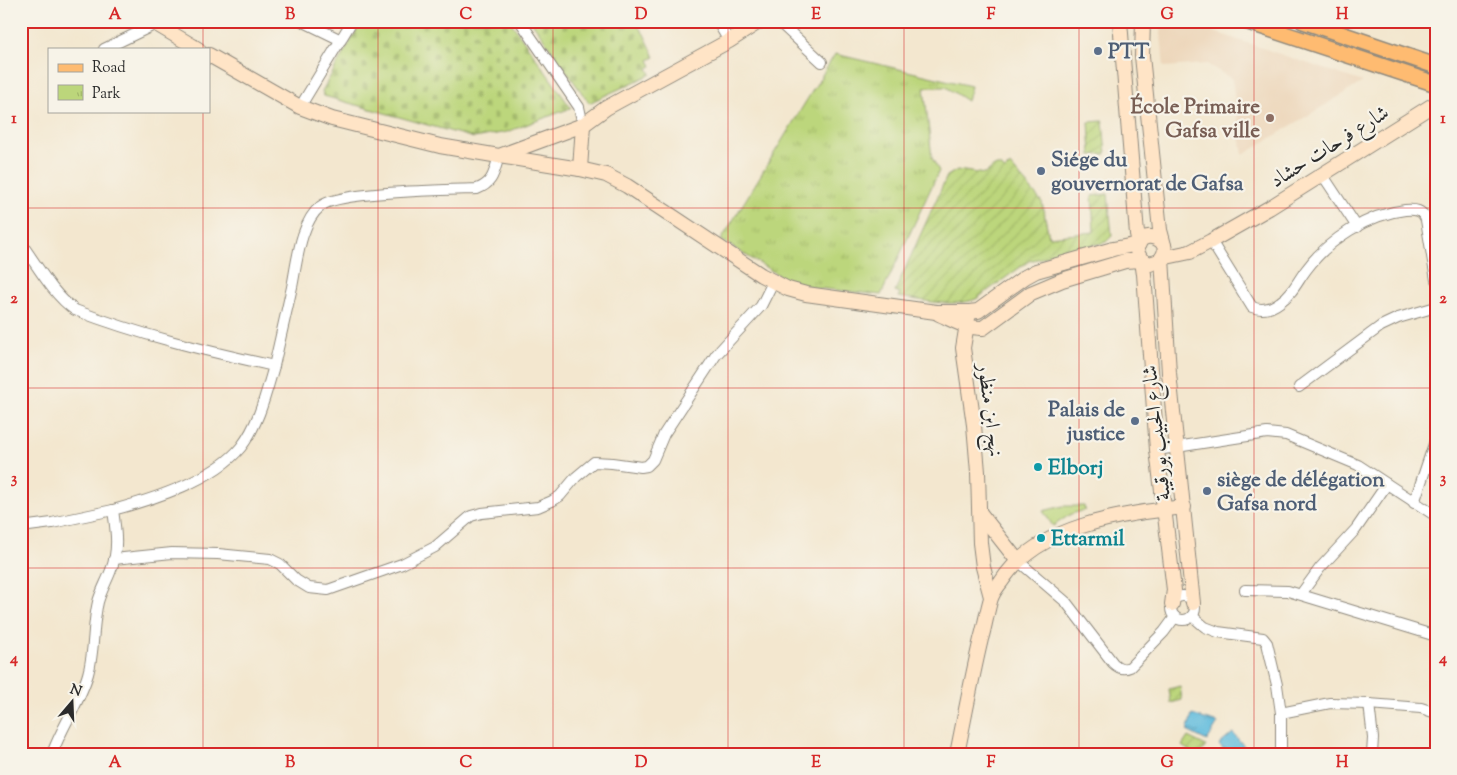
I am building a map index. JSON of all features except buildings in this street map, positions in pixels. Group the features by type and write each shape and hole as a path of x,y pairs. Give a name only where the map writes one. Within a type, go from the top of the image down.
{"main road":[{"path":"1245,21 1436,84"},
{"path":"1303,21 1436,66"}],"street":[{"path":"302,21 341,40"},
{"path":"300,107 352,21"},
{"path":"520,21 579,107 583,125 580,169"},
{"path":"717,21 729,41"},
{"path":"499,156 583,125 606,108 729,41 760,21"},
{"path":"778,21 822,62"},
{"path":"210,56 300,107 332,119 440,146 580,169 606,176 627,186 773,282 788,288 824,297 936,312 969,312 978,311 1025,276 1036,271 1114,249 1139,244 1142,240 1150,237 1158,239 1163,252 1155,264 1145,263 1137,252 1139,244 1120,21"},
{"name":"شارع الحبيب بورقيبة","path":"1144,21 1142,56 1154,184 1163,252 1169,373 1184,507 1192,609"},
{"path":"106,48 155,22 196,48"},
{"name":"شارع فرحات حشاد","path":"1163,252 1190,252 1211,241 1436,103"},
{"path":"1129,130 1149,128"},
{"path":"21,527 52,523 135,504 191,482 218,468 242,446 254,425 274,366 304,233 314,213 327,202 345,198 381,194 477,189 485,186 493,176 499,156"},
{"path":"1322,174 1357,227"},
{"path":"1133,186 1154,184"},
{"path":"1211,241 1252,307 1263,310 1279,303 1291,293 1320,252 1357,227 1380,215 1396,211 1421,211 1425,214 1436,280"},
{"path":"21,243 56,294 65,304 75,310 158,338 201,350 274,366"},
{"path":"936,312 966,326 976,329 983,328 1031,294 1053,283 1125,261 1142,260"},
{"name":"شارع الحبيب بورقيبة","path":"1142,260 1158,450 1174,590 1174,611"},
{"path":"114,559 172,553 218,554 270,559 280,564 296,580 309,588 328,590 402,564 435,547 471,516 482,513 538,507 552,501 560,496 576,477 594,462 647,466 652,460 664,434 716,355 761,306 773,282"},
{"path":"1299,387 1381,326 1398,318 1436,307"},
{"name":"نهج ابن منظور","path":"969,312 963,348 975,435 981,551 983,567 992,597"},
{"path":"1158,450 1267,433 1286,435 1358,465 1436,516"},
{"path":"1414,503 1436,438"},
{"path":"1301,594 1320,568 1356,529 1387,484"},
{"path":"957,754 972,679 992,597 1007,572 1018,560 1059,535 1086,524 1111,518 1184,507"},
{"path":"52,754 86,680 92,656 96,611 103,585 111,570 114,559 117,535 113,510"},
{"path":"980,513 1018,560 1066,602 1113,663 1119,668 1130,667 1164,632 1174,611 1176,598 1188,598 1192,609 1205,627 1218,632 1263,638 1268,643 1277,685 1281,713 1281,754"},
{"path":"1245,590 1288,591 1301,594 1436,636"},
{"path":"1174,611 1182,620 1192,609"},
{"path":"1281,713 1330,703 1422,708 1436,713"},
{"path":"1369,704 1373,738 1372,754"}],"shaded area":[{"name":"École Primaire Gafsa ville","path":"1182,21 1363,82 1243,155 1232,79 1207,64 1164,67 1160,23"}],"green space":[{"path":"362,21 510,21 571,108 507,132 474,138 324,96 322,91"},
{"path":"531,21 634,21 644,34 655,57 649,60 652,66 648,68 651,74 589,103"},
{"path":"835,54 971,86 967,101 946,87 924,87 932,158 939,171 881,295 816,288 785,279 721,240"},
{"path":"1103,121 1106,154 1091,155 1089,122"},
{"path":"1010,165 1042,202 1049,237 1094,232 1092,196 1108,194 1112,236 1106,242 1029,261 976,299 967,302 947,303 898,297 900,293 895,291 947,176 957,170 985,174 994,166 1000,166 1005,170"},
{"path":"1063,506 1084,506 1085,510 1071,514 1053,526 1043,511"},
{"path":"1180,686 1182,700 1171,703 1169,689"},
{"path":"1188,737 1206,746 1200,754 1194,754 1182,746"}],"water":[{"path":"1192,715 1218,723 1207,741 1187,731"},
{"path":"1233,733 1248,751 1244,754 1227,754 1219,745"}],"place":[{"name":"PTT","path":"1098,51"},
{"name":"École Primaire Gafsa ville","path":"1270,118"},
{"name":"Siége du gouvernorat de Gafsa","path":"1041,171"},
{"name":"Palais de justice","path":"1135,421"},
{"name":"Elborj","path":"1038,467"},
{"name":"siège de délégation Gafsa nord","path":"1207,491"},
{"name":"Ettarmil","path":"1041,538"}]}
